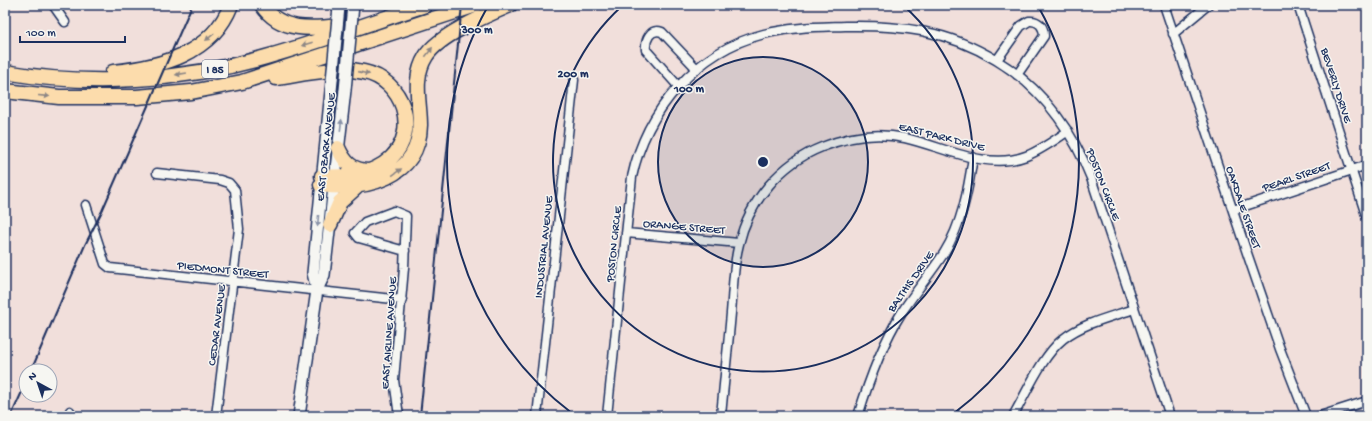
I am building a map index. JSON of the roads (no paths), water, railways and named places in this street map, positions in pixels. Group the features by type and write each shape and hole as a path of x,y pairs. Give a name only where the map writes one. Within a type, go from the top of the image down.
{"highway":[{"path":"53,78 132,70 174,60 213,34 221,26 231,5"},
{"path":"262,5 273,16 293,26 315,28 371,23"},
{"name":"I 85","path":"5,72 53,78 139,79 217,68 266,57 425,5"},
{"name":"I 85","path":"5,91 59,97 137,97 191,92 242,82 476,5"},
{"path":"328,181 360,184 388,178 404,166 411,158 419,137 418,76 425,57 432,48 442,40 510,5"},
{"path":"242,82 347,70 365,72 385,82 394,90 404,110 405,132 403,140 394,155 380,166 370,171 328,181"},
{"path":"338,148 348,165 358,170 370,171"},
{"path":"330,224 340,202 360,184"}],"main road":[{"name":"EAST OZARK AVENUE","path":"317,290 313,273 328,181 338,148 353,5"},
{"name":"EAST OZARK AVENUE","path":"299,416 317,290 324,275 330,224 328,181 331,91 339,6"}],"street":[{"path":"53,5 65,22"},
{"name":"OAKDALE STREET","path":"1164,5 1280,349 1306,416"},
{"path":"1173,34 1208,5"},
{"name":"BEVERLY DRIVE","path":"1298,5 1367,218"},
{"path":"997,60 1024,22 1032,20 1040,24 1044,30 1044,36 1017,75"},
{"name":"POSTON CIRCLE","path":"607,416 632,177 638,154 655,115 678,86 697,69 717,54 743,41 778,31 812,27 876,26 914,29 953,39 997,60 1017,75 1046,102 1068,131 1082,156 1091,178 1170,416"},
{"path":"678,86 646,50 647,37 651,33 654,31 662,32 697,69"},
{"name":"INDUSTRIAL AVENUE","path":"537,416 574,80"},
{"name":"EAST PARK DRIVE","path":"721,416 739,243 752,211 762,194 775,178 804,155 852,137 885,135 905,138 973,157 1004,160 1018,158 1034,152 1068,131"},
{"name":"BALTHIS DRIVE","path":"858,416 885,342 902,313 944,253 952,239 964,208 973,157"},
{"name":"PEARL STREET","path":"1233,210 1367,166"},
{"name":"CEDAR AVENUE","path":"157,173 220,180 229,183 236,190 239,229 234,282 216,416"},
{"name":"PIEDMONT STREET","path":"86,205 106,264 110,268 402,300"},
{"name":"EAST AIRLINE AVENUE","path":"399,416 394,380 402,300 405,251 406,216 394,211 365,222 355,233 359,238 405,251"},
{"name":"ORANGE STREET","path":"626,233 739,243"},
{"path":"1013,416 1048,357 1059,342 1072,332 1134,309"},
{"path":"1320,416 1367,401"}],"railway":[{"path":"34,363 85,245 102,211 192,5"},
{"path":"420,416 462,5"},
{"path":"11,416 18,401"}]}
